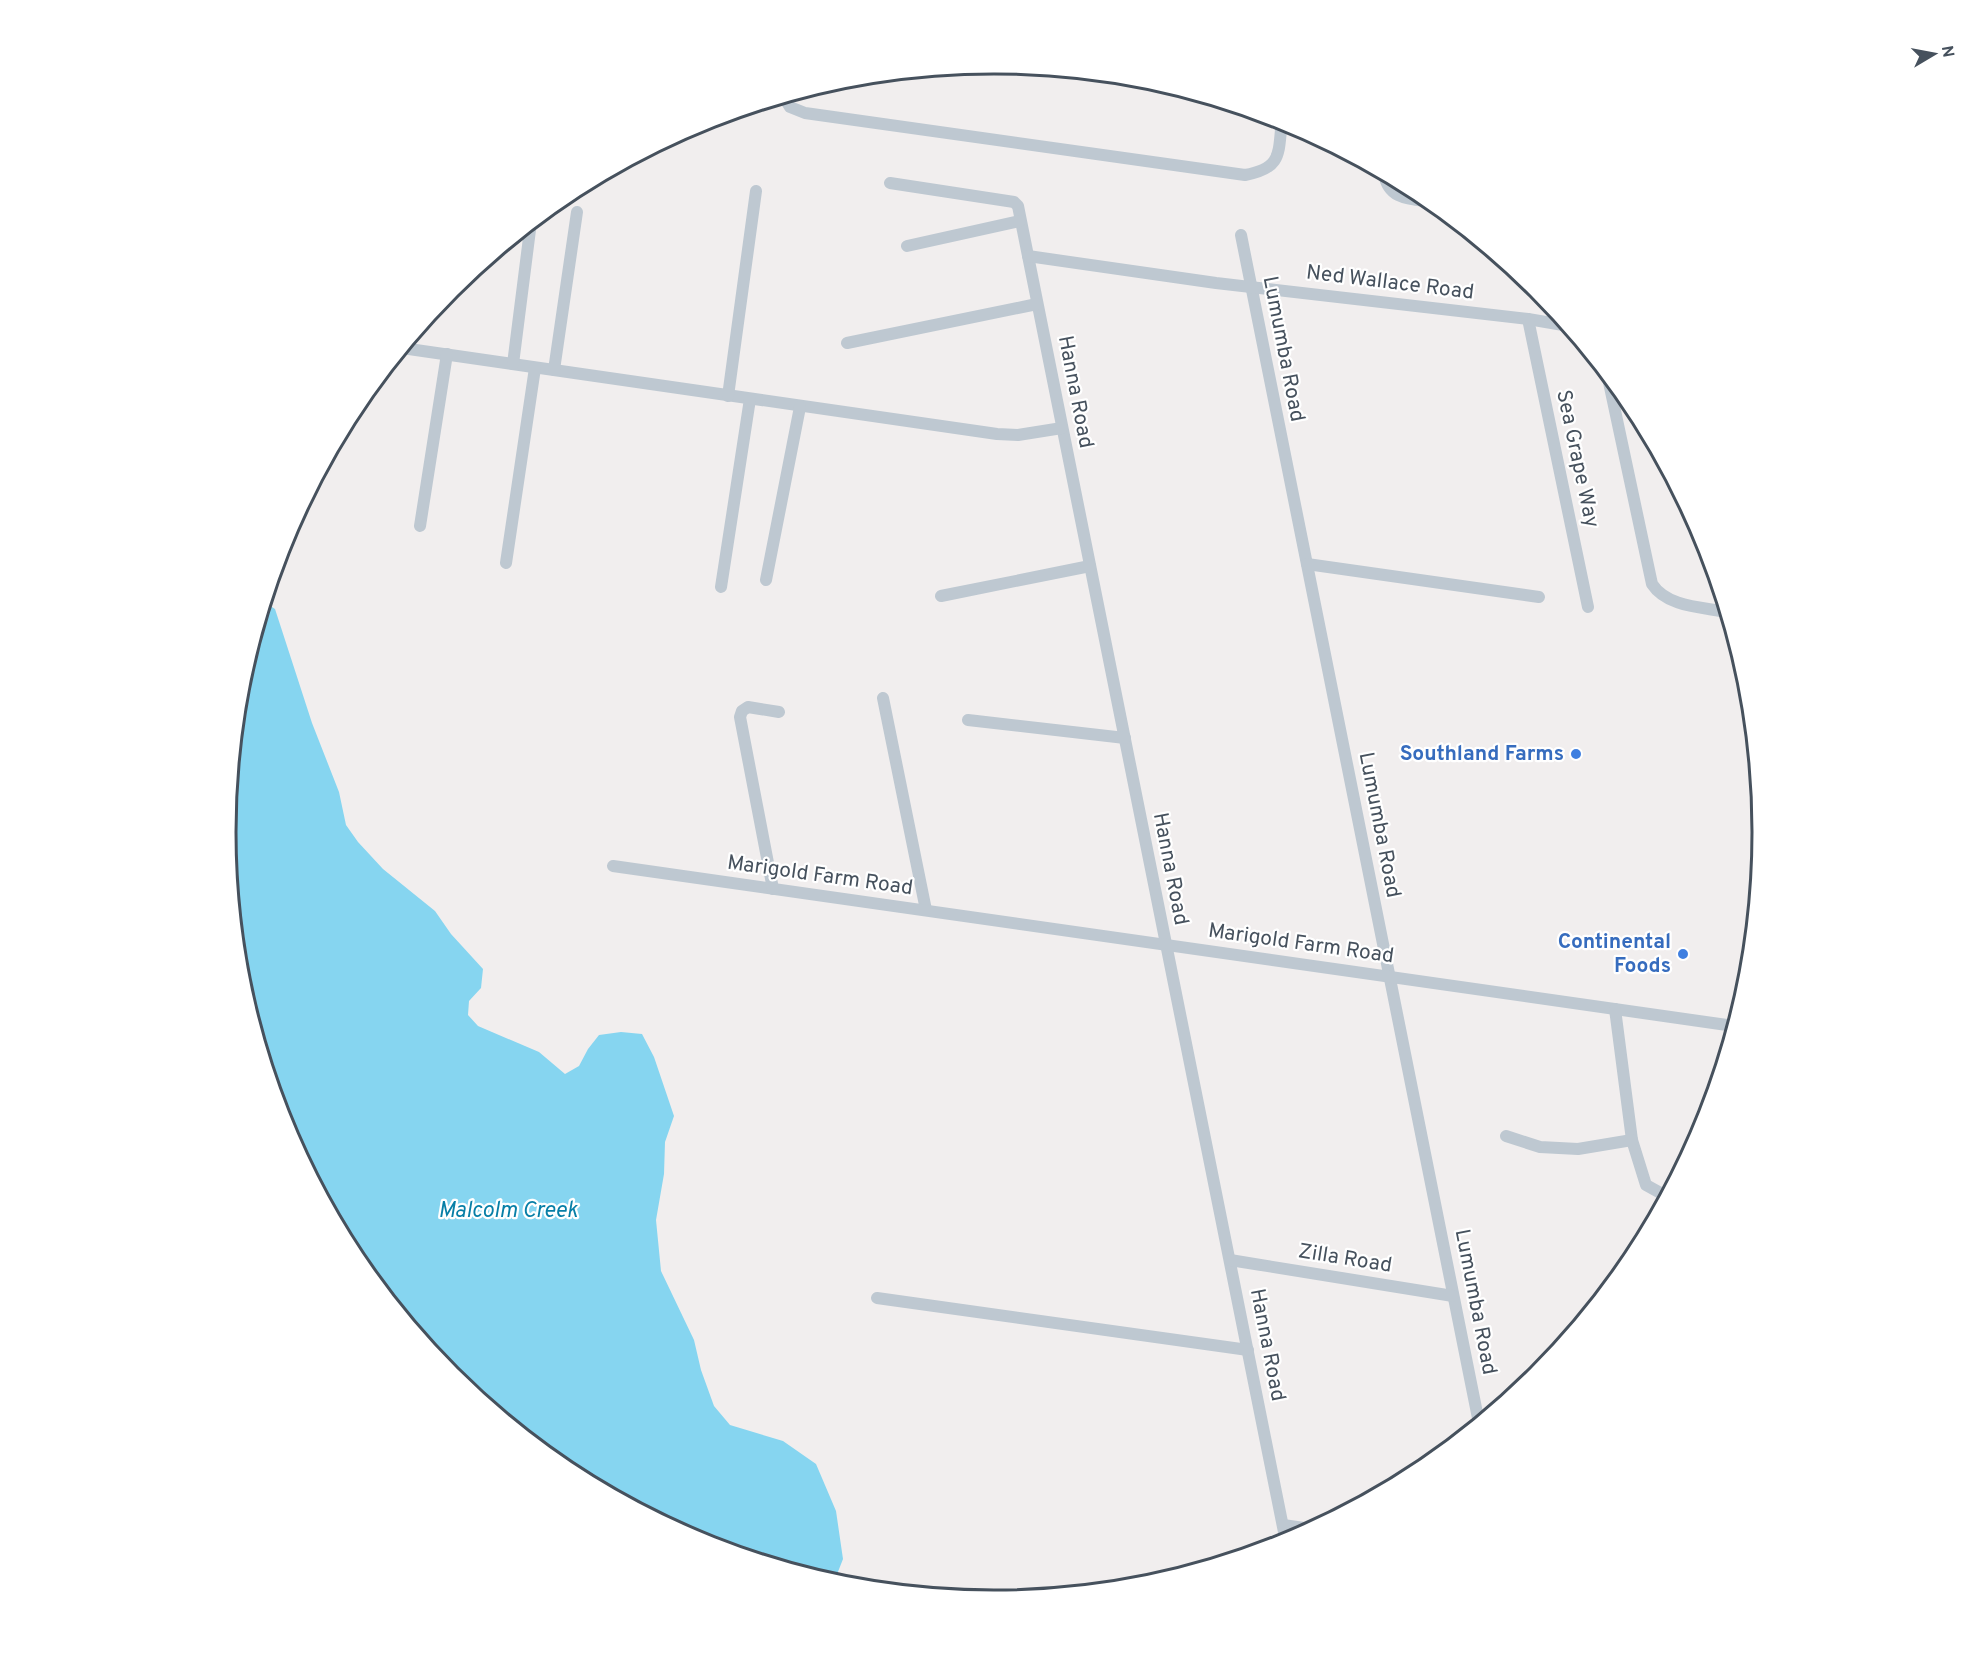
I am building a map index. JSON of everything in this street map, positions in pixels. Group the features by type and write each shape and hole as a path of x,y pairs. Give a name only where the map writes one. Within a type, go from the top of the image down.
{"street":[{"path":"787,102 790,107 805,113 1245,175 1269,168 1279,150 1281,130"},
{"path":"1385,182 1392,192 1412,199"},
{"name":"Hanna Road","path":"890,183 1016,203 1018,206 1284,1532"},
{"path":"728,396 756,191"},
{"path":"554,370 577,212"},
{"path":"908,246 1020,222"},
{"path":"513,364 530,233"},
{"name":"Lumumba Road","path":"1241,235 1477,1415"},
{"name":"Ned Wallace Road","path":"1028,256 1251,287 1556,324"},
{"path":"847,343 1037,304"},
{"name":"Sea Grape Way","path":"1528,319 1588,607"},
{"path":"410,349 1007,435 1062,428"},
{"path":"420,526 447,354"},
{"path":"506,563 535,368"},
{"path":"1611,392 1652,584 1663,597 1673,601 1719,610"},
{"path":"721,587 750,399"},
{"path":"766,580 800,407"},
{"path":"1307,564 1539,597"},
{"path":"941,596 1090,566"},
{"path":"883,698 926,910"},
{"path":"773,888 740,717 742,711 748,707 779,712"},
{"path":"968,720 1125,738"},
{"name":"Marigold Farm Road","path":"613,866 1727,1025"},
{"path":"1615,1009 1632,1140 1646,1185 1660,1193"},
{"path":"1506,1136 1540,1147 1578,1149 1632,1140"},
{"name":"Zilla Road","path":"1230,1260 1454,1296"},
{"path":"877,1298 1248,1350"},
{"path":"1283,1525 1295,1527"}],"water":[{"name":"Malcolm Creek","path":"271,606 275,609 312,723 339,792 346,825 383,869 435,911 451,934 483,969 481,988 469,1001 468,1015 478,1026 539,1052 565,1074 579,1066 599,1035 621,1032 642,1034 654,1057 674,1116 665,1142 664,1174 656,1220 661,1271 694,1340 701,1370 714,1406 730,1425 783,1441 816,1464 836,1511 843,1559 838,1573 750,1549 704,1532 659,1511 573,1462 494,1401 424,1331 364,1253 338,1210 314,1167 276,1075 262,1028 242,930 236,832 242,733 262,635"}],"place":[{"name":"Southland Farms","path":"1576,754"},
{"name":"Continental Foods","path":"1683,954"}]}
